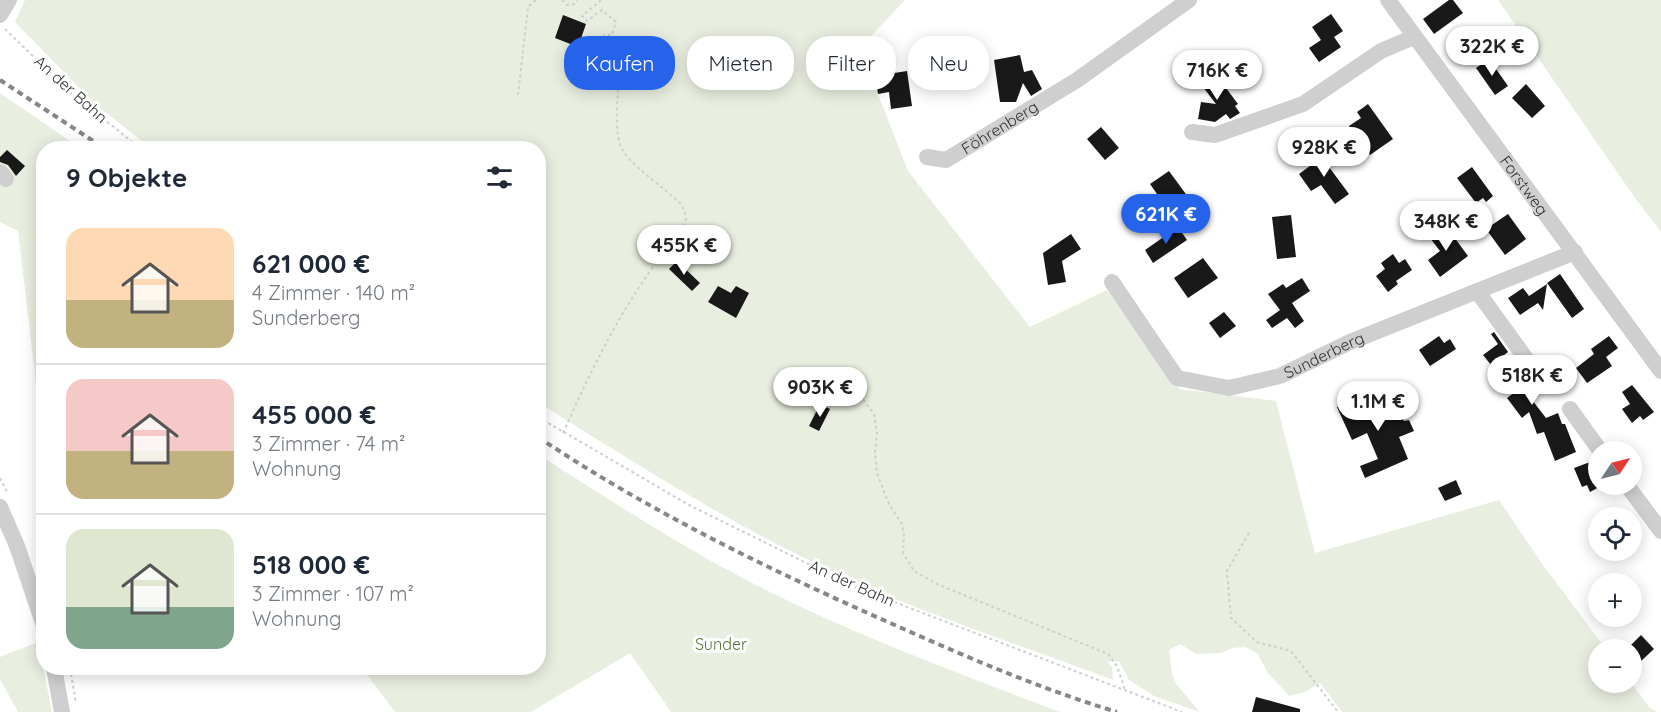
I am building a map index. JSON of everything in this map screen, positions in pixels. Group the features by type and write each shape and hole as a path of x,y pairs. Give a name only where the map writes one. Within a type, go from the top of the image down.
{"street":[{"path":"2,21 9,0"},
{"name":"Föhrenberg","path":"927,157 946,160 1077,80 1189,0"},
{"name":"Forstweg","path":"1388,0 1661,371"},
{"path":"1191,132 1215,135 1303,104 1381,51 1414,38"},
{"name":"Sunderberg","path":"1112,282 1177,378 1230,388 1280,376 1350,342 1575,252"},
{"path":"1477,291 1540,378"},
{"path":"1570,409 1593,441"},
{"path":"1634,495 1661,531"},
{"path":"0,507 17,546 36,602"},
{"path":"57,675 69,708"}],"path":[{"path":"518,95 528,7 536,0"},
{"path":"562,0 567,5 574,4 577,0"},
{"path":"563,434 587,379 626,308 645,278 685,227 687,219 686,211 680,203 628,158 621,147 618,131 618,48 612,35 616,22 602,10 587,21 582,16 601,0"},
{"name":"An der Bahn","path":"2,21 71,93 131,141"},
{"path":"603,35 612,35"},
{"path":"843,378 852,384 874,414 877,432 875,453 877,473 889,504 902,524 903,554 914,571 937,584 1108,654 1117,666 1125,690"},
{"name":"An der Bahn","path":"546,422 688,505 855,587 1182,712"},
{"path":"1249,533 1227,571 1231,618 1257,642 1291,651 1338,712"},
{"path":"69,708 70,675"}],"green space":[{"path":"25,0 905,0 871,36 806,36 806,90 876,90 908,171 1030,327 1107,290 1180,389 1276,401 1315,553 1499,500 1543,565 1598,639 1588,639 1588,693 1639,693 1650,708 1657,712 1342,712 1320,683 1305,692 1289,696 1268,673 1257,653 1245,647 1233,648 1221,653 1196,654 1180,644 1169,650 1172,674 1177,685 1200,712 1154,696 1129,680 1119,661 1108,662 1112,667 1113,680 932,613 860,584 751,531 546,407 546,141 142,141 95,104 15,22"},
{"path":"1498,0 1661,0 1661,232 1635,198"},
{"path":"0,93 70,141 36,141 36,383 18,231 0,222"},
{"name":"Sunder","path":"546,459 687,547 776,595 896,648 1060,712 671,712 630,653 531,712 395,712 367,675 546,675"},
{"path":"36,643 36,675 45,675 52,712 18,712 0,679 0,657"}],"building":[{"path":"1449,0 1453,0 1463,13 1434,34 1423,19"},
{"path":"1331,14 1343,31 1334,37 1341,47 1319,62 1309,48 1321,40 1312,27"},
{"path":"563,15 586,24 582,36 564,36 564,42 555,38"},
{"path":"1020,55 1024,72 1032,70 1042,89 1031,96 1023,83 1016,102 1000,102 994,60"},
{"path":"1489,59 1508,86 1495,95 1476,68"},
{"path":"907,71 912,106 891,109 889,92 878,94 877,90 896,90 896,73"},
{"path":"1214,72 1238,104 1235,106 1240,113 1230,119 1226,114 1215,122 1198,119 1201,102 1216,104 1200,83"},
{"path":"1526,84 1545,106 1532,118 1512,98"},
{"path":"1368,104 1393,139 1370,155 1349,126 1361,118 1357,112"},
{"path":"1101,127 1119,148 1105,160 1087,139"},
{"path":"7,150 25,166 16,176 8,165 0,162 0,157"},
{"path":"1327,150 1336,162 1329,167 1349,194 1335,204 1321,185 1311,191 1299,174"},
{"path":"1472,167 1493,196 1486,202 1483,198 1476,203 1457,178"},
{"path":"1169,171 1188,197 1169,211 1150,184"},
{"path":"1508,214 1526,239 1505,255 1486,229"},
{"path":"1291,215 1296,257 1277,259 1272,217"},
{"path":"1446,226 1468,256 1440,277 1428,260 1440,251 1430,238"},
{"path":"1178,227 1187,240 1153,263 1145,250"},
{"path":"1071,234 1081,249 1062,261 1066,282 1048,285 1043,253"},
{"path":"1393,254 1399,263 1405,259 1412,270 1396,281 1398,284 1388,292 1376,276 1385,269 1381,263"},
{"path":"1203,258 1218,278 1188,298 1174,278"},
{"path":"677,261 700,283 692,291 669,269"},
{"path":"1560,274 1584,309 1572,318 1547,283"},
{"path":"1302,278 1310,291 1292,303 1304,321 1295,328 1287,318 1272,328 1266,320 1280,310 1268,294 1283,284 1286,288"},
{"path":"1547,284 1543,310 1538,303 1520,315 1508,298 1523,288 1529,296"},
{"path":"718,286 731,293 736,286 749,293 736,318 708,302"},
{"path":"1224,312 1236,326 1220,338 1209,323"},
{"path":"1494,332 1508,352 1503,356 1525,385 1522,387 1546,418 1558,413 1576,452 1555,461 1544,432 1537,434 1529,412 1522,418 1507,398 1516,392 1494,363 1491,365 1483,355 1498,344 1491,334"},
{"path":"1439,336 1444,343 1450,339 1456,349 1430,366 1419,350"},
{"path":"1609,336 1618,348 1606,357 1612,366 1587,383 1576,368 1594,354 1591,349"},
{"path":"1632,385 1654,412 1643,420 1640,416 1632,423 1622,409 1630,404 1622,392"},
{"path":"1389,393 1404,421 1409,420 1414,431 1399,437 1408,459 1365,478 1360,466 1378,459 1367,433 1352,440 1337,407 1352,400 1357,411 1379,401 1378,399"},
{"path":"820,404 830,409 819,431 809,426"},
{"path":"1588,463 1588,487 1587,485 1582,487 1574,468"},
{"path":"1456,480 1462,494 1445,501 1438,488"},
{"path":"1641,635 1654,649 1642,660 1642,639 1637,639"},
{"path":"1256,697 1300,709 1300,712 1252,712"}],"railway":[{"path":"0,80 93,141"},
{"path":"546,442 668,516 805,584 978,661 1117,712"}]}
